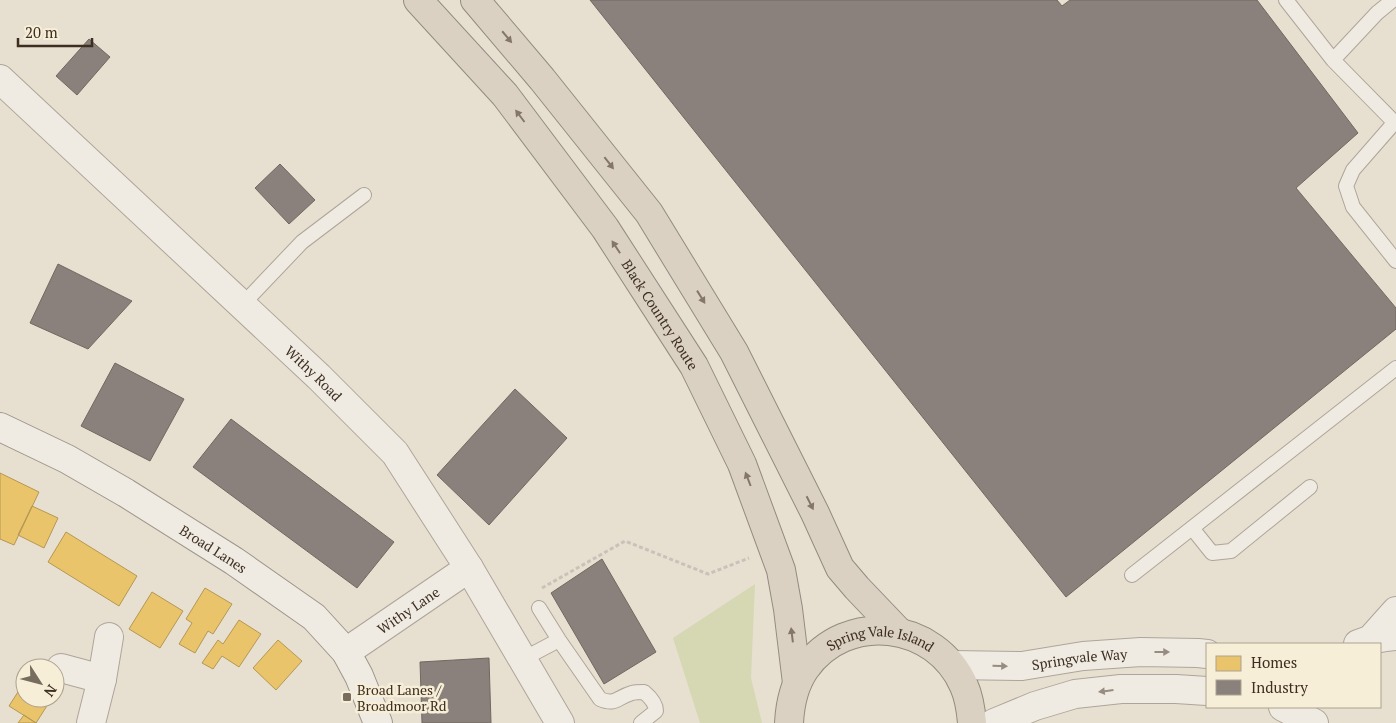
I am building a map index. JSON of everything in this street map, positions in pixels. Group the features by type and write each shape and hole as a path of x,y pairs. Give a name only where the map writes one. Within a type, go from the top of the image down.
{"highway":[{"name":"Black Country Route","path":"418,0 505,95 604,228 694,366 742,464 781,570 797,683"},
{"path":"475,0 542,79 649,213 734,352 815,513 840,568 899,632"},
{"name":"Spring Vale Island","path":"789,723 791,702 797,683 806,668 822,651 840,639 857,633 879,630 914,636 928,643 942,654 952,664 965,687 970,704 972,723"}],"street":[{"name":"Withy Road","path":"0,79 319,377 395,453 468,568 560,723"},
{"name":"Broad Lanes","path":"0,427 68,459 118,488 234,562 314,617 346,652 359,676 378,723"},
{"name":"Withy Lane","path":"346,652 468,568"},
{"path":"1375,640 1396,610"},
{"path":"91,723 102,679 109,637"},
{"name":"Springvale Way","path":"952,664 1022,666 1084,656 1141,652 1198,652 1206,654"},
{"path":"65,669 102,679"},
{"path":"994,723 1035,706 1075,694 1121,689 1206,691"},
{"path":"1285,708 1314,723 1315,708"}],"lane":[{"path":"1286,0 1333,60 1395,124 1353,170 1346,186 1353,207 1396,261"},
{"path":"1333,60 1377,13 1393,0"},
{"path":"242,305 302,242 364,195"},
{"path":"1132,575 1396,368"},
{"path":"1192,528 1212,553 1231,551 1310,488"},
{"path":"539,608 600,699 608,702 618,700 632,693 644,692 650,696 656,706 656,711 641,723"},
{"path":"523,659 559,640"}],"path":[{"path":"539,590 625,542 708,574 752,556"}],"green space":[{"path":"755,584 751,678 762,723 700,723 673,638"}],"building: Homes":[{"path":"0,473 39,492 14,545 0,539"},
{"path":"32,506 58,518 44,548 18,535"},
{"path":"66,532 137,576 119,606 48,562"},
{"path":"205,588 232,604 213,634 208,631 195,653 179,644 192,623 186,619"},
{"path":"152,592 183,611 160,648 129,629"},
{"path":"239,620 261,634 239,667 222,656 213,669 202,663 218,640 223,644"},
{"path":"278,640 302,661 276,690 253,668"},
{"path":"15,697 15,708 46,708 36,723 9,706"},
{"path":"24,715 36,723 18,723"}],"building: Industry":[{"path":"590,0 1057,0 1062,6 1070,0 1257,0 1358,133 1296,188 1396,308 1396,329 1066,597"},
{"path":"89,39 110,57 77,95 56,76"},
{"path":"280,164 315,200 289,224 255,188"},
{"path":"58,264 132,301 88,349 30,323"},
{"path":"115,363 184,399 150,461 81,426"},
{"path":"515,389 567,438 489,525 437,475"},
{"path":"231,419 394,542 357,588 193,467"},
{"path":"602,559 656,652 604,684 551,593"},
{"path":"489,658 491,723 422,723 420,662"}],"place":[{"name":"Broad Lanes / Broadmoor Rd","path":"347,697"}]}
